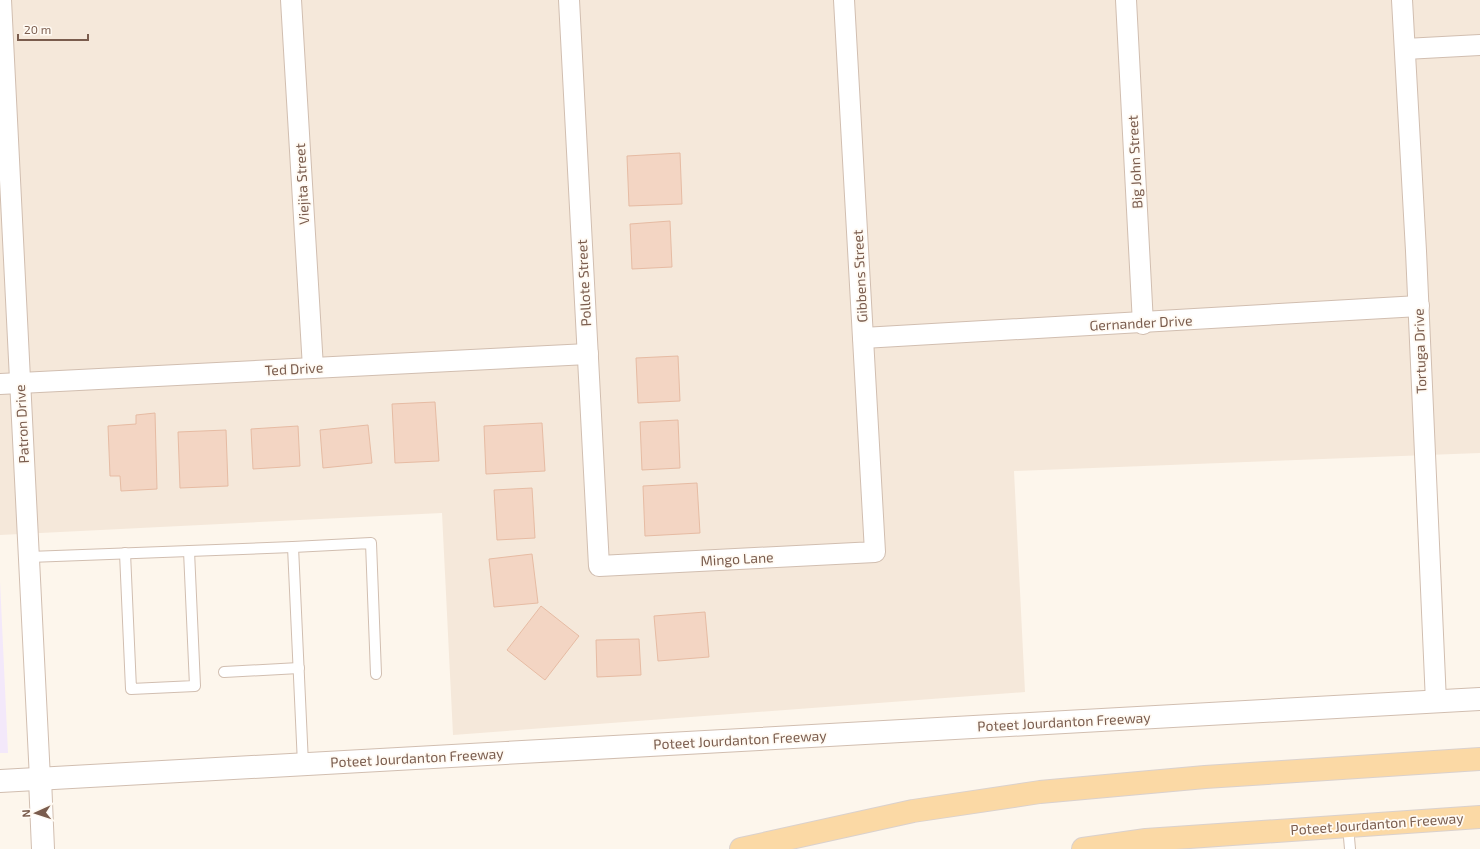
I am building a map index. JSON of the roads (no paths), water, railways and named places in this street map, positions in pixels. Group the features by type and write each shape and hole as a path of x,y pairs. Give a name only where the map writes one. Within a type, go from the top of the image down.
{"main road":[{"path":"741,849 913,811 1040,792 1205,777 1480,759"},
{"name":"Poteet Jourdanton Freeway","path":"1083,849 1146,840 1480,817"}],"street":[{"name":"Patron Drive","path":"1,0 43,849"},
{"name":"Viejita Street","path":"291,0 313,368"},
{"name":"Pollote Street","path":"569,0 599,566"},
{"name":"Gibbens Street","path":"844,0 875,552"},
{"name":"Big John Street","path":"1126,0 1143,324"},
{"name":"Tortuga Drive","path":"1402,0 1436,702"},
{"path":"1405,49 1480,45"},
{"name":"Gernander Drive","path":"863,338 1143,324 1418,306"},
{"name":"Ted Drive","path":"0,384 588,354"},
{"name":"Mingo Lane","path":"599,566 875,552"},
{"name":"Poteet Jourdanton Freeway","path":"0,781 1480,699"}],"lane":[{"path":"28,558 371,543 376,674"},
{"path":"293,547 303,764"},
{"path":"125,554 131,689 195,686 189,551"},
{"path":"224,672 299,668"},
{"path":"1348,826 1350,849"}]}
